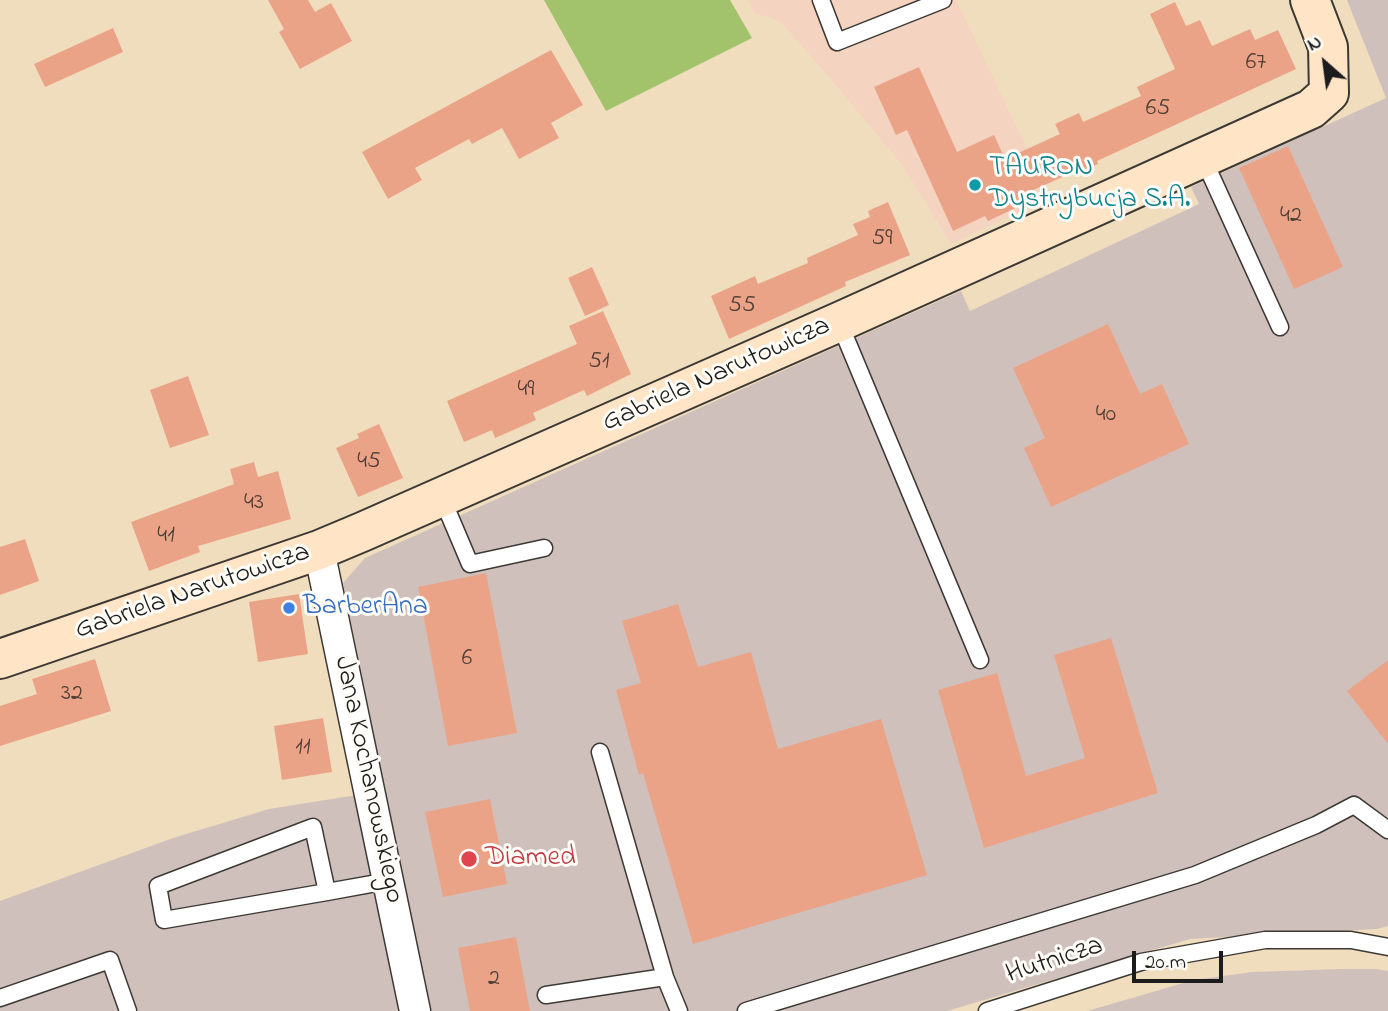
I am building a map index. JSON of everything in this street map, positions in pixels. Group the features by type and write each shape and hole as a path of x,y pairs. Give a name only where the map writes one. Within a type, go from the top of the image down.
{"street":[{"name":"Gabriela Narutowicza","path":"0,659 319,550 839,322 1311,109 1329,93 1328,47 1310,0"},
{"name":"Jana Kochanowskiego","path":"319,550 415,1011"}],"lane":[{"path":"821,0 837,42 943,0"},
{"path":"1203,158 1280,327"},
{"path":"839,322 979,660"},
{"path":"442,498 470,564 544,548"},
{"path":"600,752 665,977 679,1011"},
{"path":"746,1011 1195,875 1316,825 1354,805 1388,831"},
{"path":"327,892 313,827 159,886 164,920 327,892 388,881"},
{"name":"Hutnicza","path":"987,1011 1141,962 1265,940 1351,940 1388,947"},
{"path":"0,999 110,960 128,1011"},
{"path":"545,995 665,977"}],"shaded area":[{"path":"747,0 956,0 1050,197 951,244 903,166 830,78 780,21 755,13"},
{"path":"1347,0 1388,0 1388,926 1377,929 1190,939 947,1011 430,1011 343,583 365,558 961,291 970,311 1199,204 1191,187 1386,98"},
{"path":"357,795 398,1011 0,1011 0,901 173,838 269,809"},
{"path":"1342,969 1388,971 1388,1011 1087,1011 1194,980 1252,972"}],"green space":[{"path":"544,0 730,0 752,38 606,111"}],"building":[{"path":"268,0 308,0 315,12 331,3 352,41 300,69 279,32 284,29"},
{"path":"1175,2 1186,26 1200,20 1212,46 1250,29 1255,40 1278,30 1296,69 1097,161 1098,164 1022,195 1026,203 988,221 985,216 953,231 907,130 896,135 874,87 919,67 957,152 994,135 1005,159 1060,134 1055,124 1079,113 1083,122 1141,96 1137,87 1175,69 1150,14"},
{"path":"113,28 123,52 45,87 34,64"},
{"path":"551,50 583,105 551,123 559,138 519,159 502,128 472,144 469,139 415,168 422,180 388,199 362,152"},
{"path":"1288,146 1343,267 1294,289 1239,168"},
{"path":"888,202 910,255 845,282 846,286 729,339 711,296 755,276 758,284 808,263 807,258 858,235 853,224 870,217 868,211"},
{"path":"592,267 609,305 585,316 568,278"},
{"path":"603,311 631,374 587,396 584,390 533,413 536,420 495,438 492,430 464,442 447,401 577,344 569,326"},
{"path":"1108,324 1140,394 1162,384 1189,444 1051,507 1024,448 1045,438 1013,368"},
{"path":"188,376 209,435 170,448 150,390"},
{"path":"379,424 403,478 358,497 336,448 359,438 357,434"},
{"path":"254,462 258,477 278,471 291,519 198,546 200,552 149,571 131,522 234,484 230,469"},
{"path":"25,539 39,581 0,595 0,547"},
{"path":"486,573 517,733 448,746 418,587"},
{"path":"299,594 308,654 258,662 249,602"},
{"path":"678,604 698,667 751,652 778,749 881,719 927,875 693,944 643,773 639,775 616,690 641,683 622,621"},
{"path":"1111,638 1158,793 984,848 938,690 997,673 1026,776 1085,758 1054,655"},
{"path":"95,659 111,711 0,746 0,706 37,694 32,679"},
{"path":"1388,660 1388,744 1347,691"},
{"path":"323,718 332,772 282,780 274,726"},
{"name":"Diamed","path":"490,799 507,884 443,897 425,812"},
{"path":"516,937 530,1011 470,1011 458,948"}],"place":[{"name":"TAURON Dystrybucja S.A.","path":"975,185"},
{"name":"BarberAna","path":"289,608"},
{"name":"Diamed","path":"469,859"}]}
